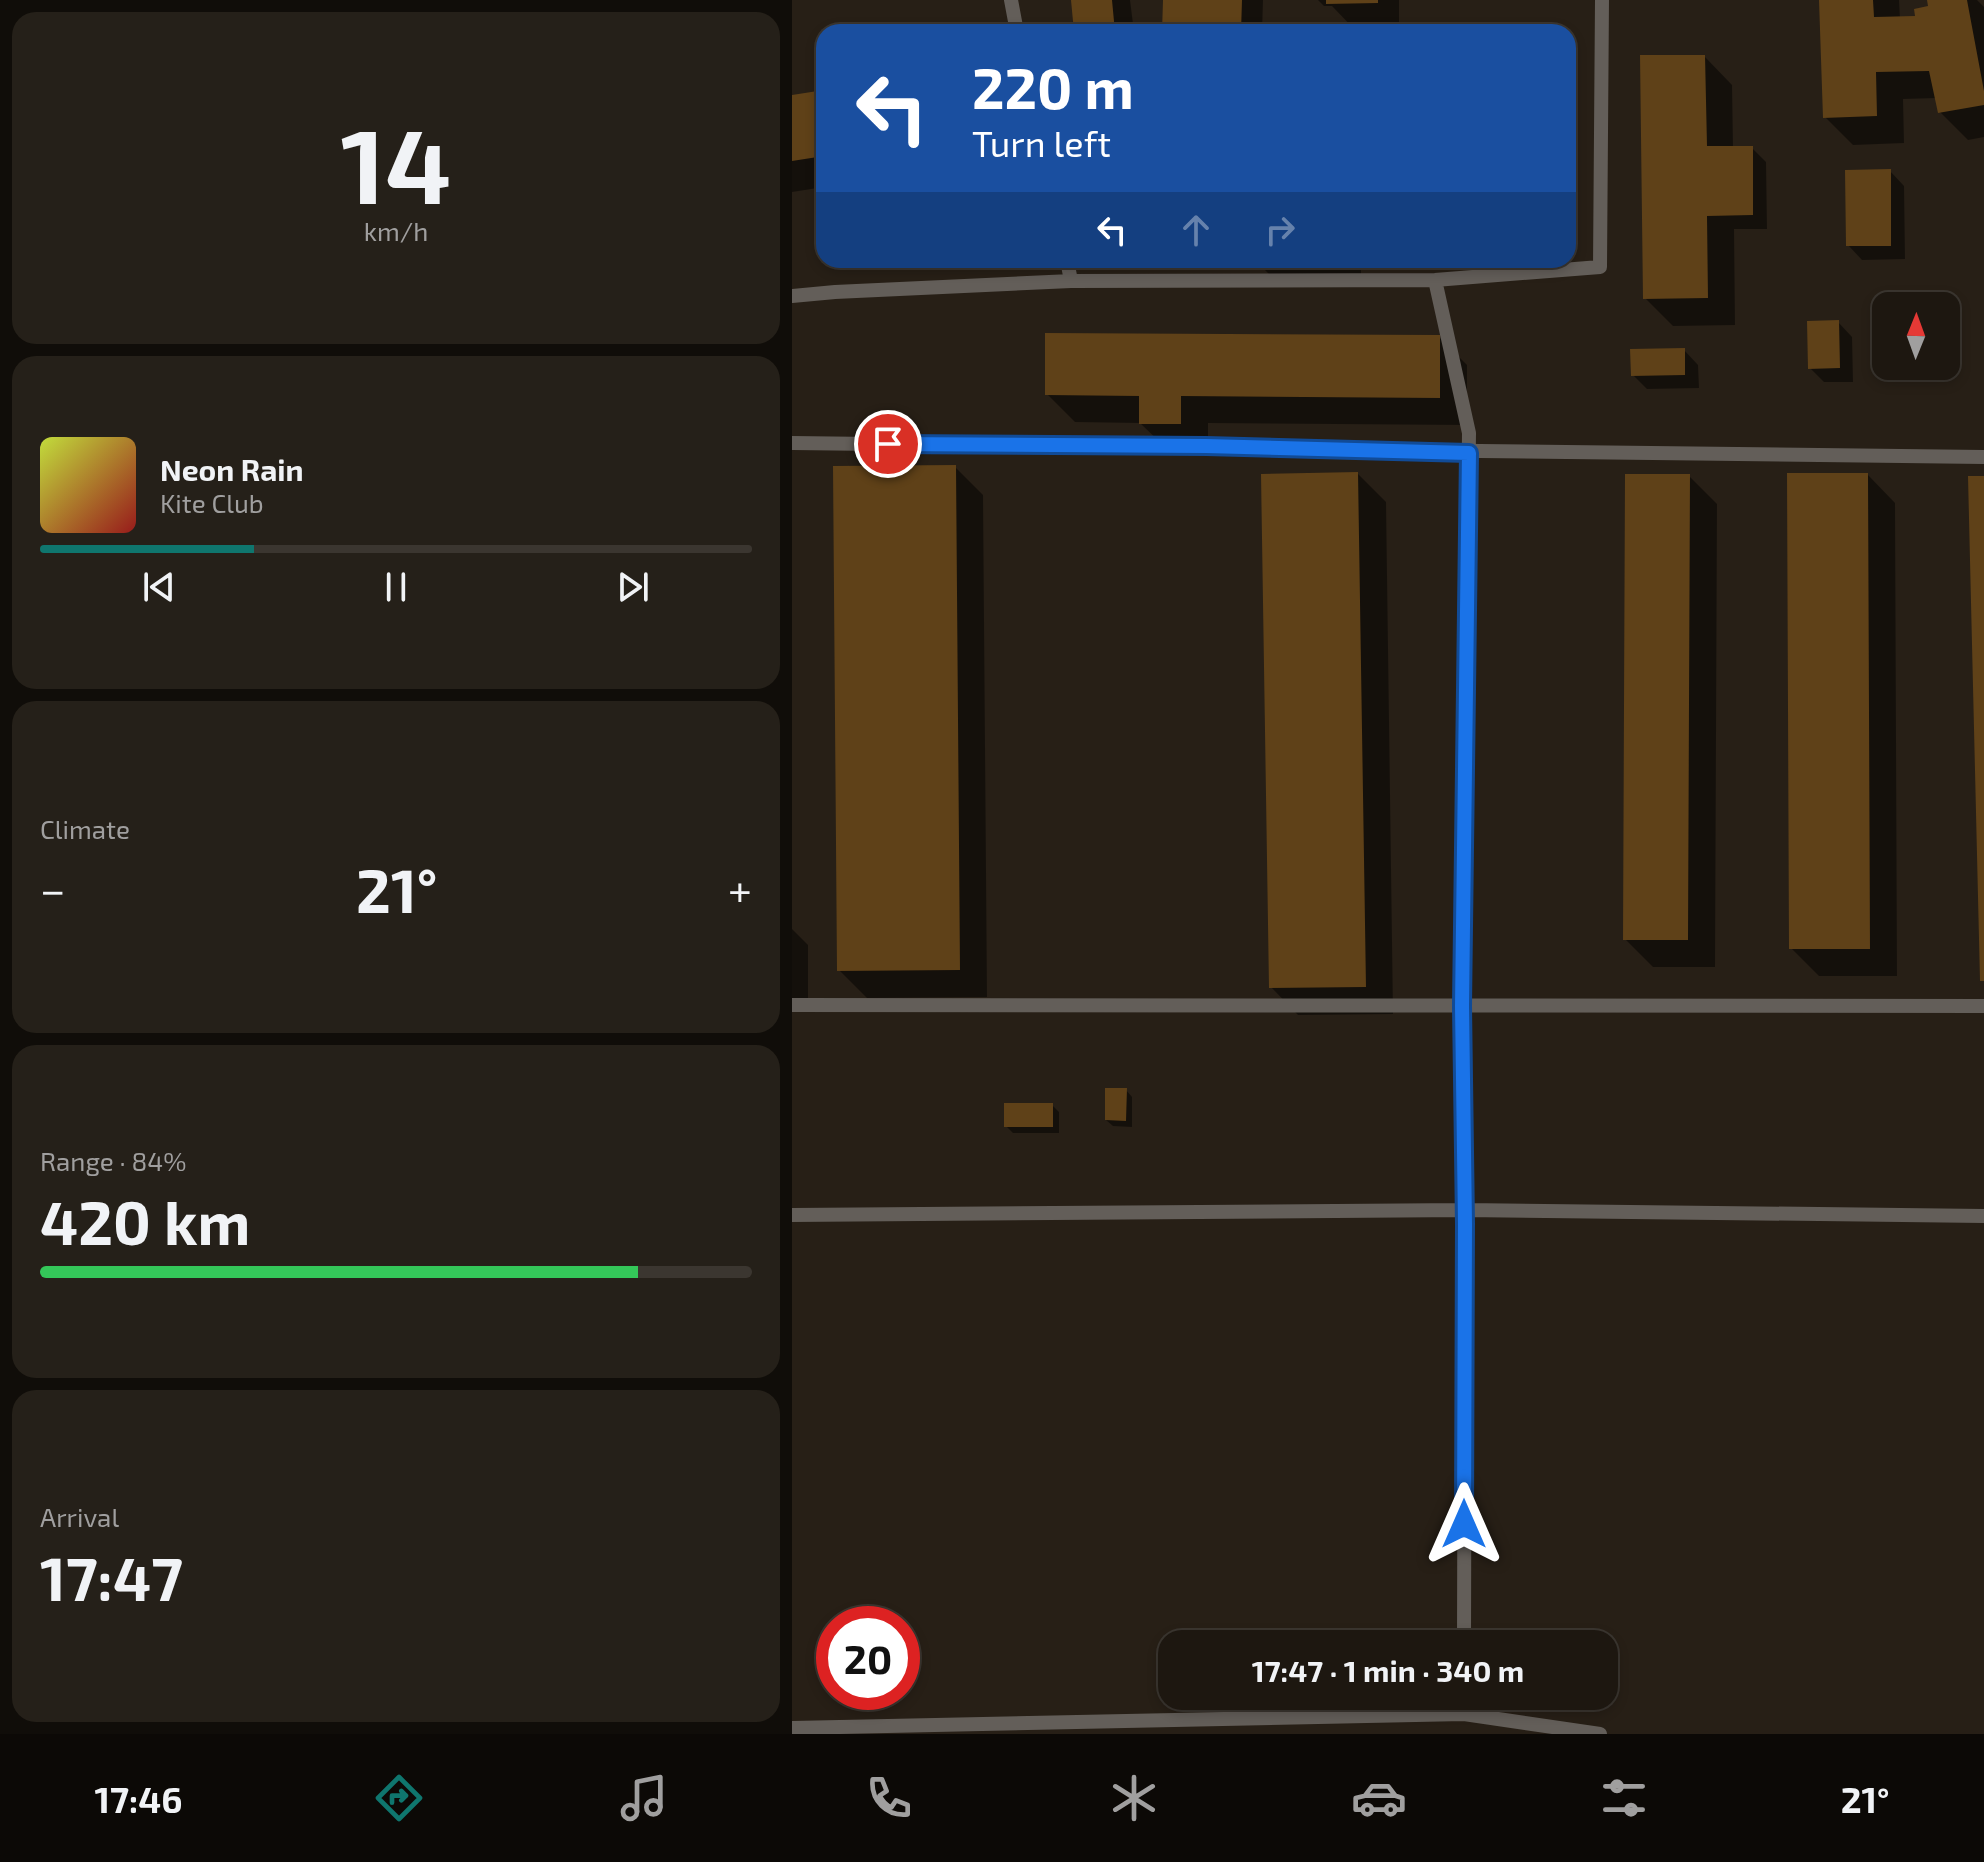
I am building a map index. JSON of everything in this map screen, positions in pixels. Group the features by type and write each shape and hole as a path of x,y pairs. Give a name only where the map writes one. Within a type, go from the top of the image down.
{"lane":[{"path":"1011,0 1016,24"},
{"path":"792,296 1071,281 1435,280 1600,267 1602,0"},
{"path":"1069,268 1071,281"},
{"path":"1435,280 1469,433 1462,1006 1464,1630"},
{"path":"792,443 1984,457"},
{"path":"792,1005 1984,1006"},
{"path":"792,1215 1465,1210 1984,1216"},
{"path":"792,1728 1464,1714 1600,1734"}],"building":[{"path":"1071,0 1112,0 1114,24 1073,24"},
{"path":"1163,0 1242,0 1241,24 1162,24"},
{"path":"1326,0 1378,0 1378,3 1326,4"},
{"path":"1819,0 1873,0 1874,17 1915,16 1914,9 1928,6 1927,0 1967,0 1984,105 1938,113 1929,71 1876,72 1877,116 1823,118"},
{"path":"1640,55 1705,55 1707,146 1753,146 1753,215 1707,216 1708,298 1643,299"},
{"path":"816,91 816,157 792,161 792,95"},
{"path":"1891,169 1891,246 1846,246 1845,170"},
{"path":"1839,320 1840,368 1808,369 1807,321"},
{"path":"1045,333 1440,335 1440,398 1181,396 1181,424 1139,424 1139,396 1045,395"},
{"path":"1685,348 1685,375 1631,376 1630,349"},
{"path":"956,465 960,970 837,971 833,466"},
{"path":"1358,472 1366,987 1269,988 1261,474"},
{"path":"1787,473 1868,473 1870,949 1789,949"},
{"path":"1625,474 1690,474 1688,940 1623,940"},
{"path":"1968,476 1984,476 1984,981 1980,981"},
{"path":"1105,1088 1127,1088 1126,1121 1105,1120"},
{"path":"1004,1103 1053,1103 1053,1127 1004,1127"}],"route":[{"path":"888,444 1206,446 1469,453 1462,1006 1464,1524"}]}
